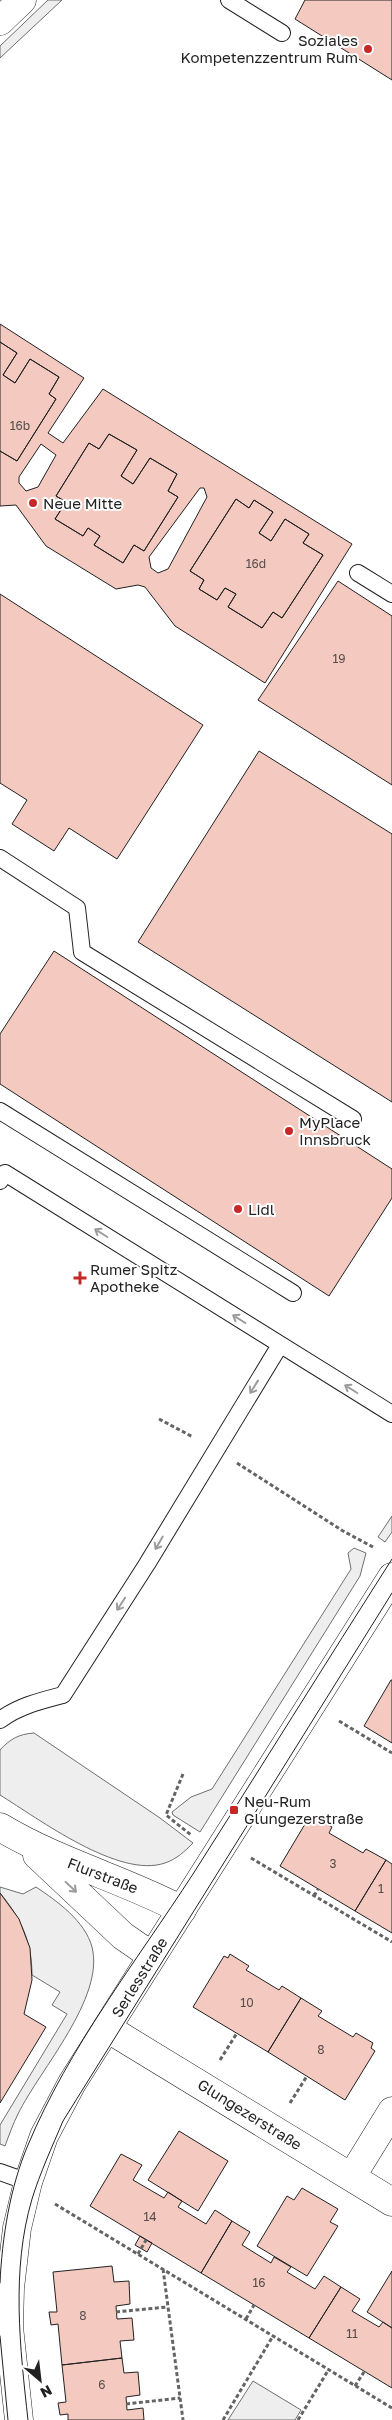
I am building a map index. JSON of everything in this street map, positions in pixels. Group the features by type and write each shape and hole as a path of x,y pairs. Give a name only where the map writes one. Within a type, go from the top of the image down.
{"street":[{"path":"0,21 22,0"},
{"name":"Serlesstraße","path":"19,2420 9,2327 10,2288 16,2228 28,2182 48,2129 72,2083 392,1577"},
{"name":"Flurstraße","path":"0,1827 24,1842 68,1862 149,1893 182,1910"},
{"name":"Flurstraße","path":"24,1842 123,1936 152,1956"},
{"name":"Glungezerstraße","path":"107,2028 392,2202"},
{"path":"352,2176 392,2111"}],"lane":[{"path":"229,0 282,32"},
{"path":"358,572 392,594"},
{"path":"0,858 77,908 82,952 353,1119"},
{"path":"0,1111 293,1293"},
{"path":"0,1181 5,1173 392,1414"},
{"path":"0,1720 33,1702 63,1695 147,1564 280,1345"},
{"path":"0,2172 28,2182"}],"path":[{"path":"160,1419 216,1449 343,1531 373,1547"},
{"path":"332,1717 392,1753"},
{"path":"183,1774 166,1815 196,1838"},
{"path":"245,1854 392,1941"},
{"path":"314,1896 318,1889"},
{"path":"52,2202 392,2408"},
{"path":"138,2254 146,2240"},
{"path":"163,2269 183,2420"},
{"path":"246,2320 254,2305"},
{"path":"116,2312 167,2307"},
{"path":"223,2420 273,2336"},
{"path":"298,2420 329,2369"},
{"path":"356,2386 364,2372"},
{"path":"126,2404 180,2398"}],"shaded area":[{"path":"48,0 62,0 0,58 0,46"},
{"path":"392,1516 392,1532 385,1542 378,1537"},
{"path":"354,1548 366,1553 360,1576 200,1832 173,1815 172,1812 191,1797 212,1789 351,1569 348,1553"},
{"path":"34,1733 160,1818 193,1843 177,1857 165,1863 146,1866 125,1863 80,1844 0,1795 0,1750 15,1738"},
{"path":"0,1887 23,1894 36,1887 61,1905 77,1920 88,1938 92,1947 93,1967 89,1988 80,2010 18,2114 5,2146 0,2144 0,2125 67,2014 52,2005 60,1992 32,1975 30,1952 24,1931 14,1912 0,1893"},
{"path":"253,2381 301,2410 295,2420 228,2420"}],"building":[{"name":"Soziales Kompetenzzentrum Rum","path":"305,0 392,0 392,80 295,19"},
{"name":"Neue Mitte","path":"0,324 84,378 48,433 63,443 103,389 352,544 265,683 175,626 145,587 138,585 116,589 46,546 16,505 0,506 0,451 17,461 56,399 49,394 59,377 30,359 15,383 3,375 17,353 0,342","holes":["109,434 137,450 121,476 133,484 150,458 177,474 168,491 178,497 144,551 134,545 123,563 94,545 100,536 88,528 83,536 55,519 66,502 56,496 89,443 99,449","41,444 56,455 38,487 26,491 19,483 19,477","200,488 204,488 207,497 168,569 158,573 151,568 149,557","236,499 249,508 254,500 273,512 259,533 271,541 285,519 309,534 303,543 323,555 282,618 273,612 262,628 228,607 236,594 225,588 217,600 199,589 204,580 190,571"]},
{"path":"0,342 17,353 3,375 15,383 30,359 59,377 49,394 56,399 17,461 0,451"},
{"path":"109,434 137,450 121,476 133,484 150,458 177,474 168,491 178,497 144,551 134,545 123,563 94,545 100,536 88,528 83,536 55,519 66,502 56,496 89,443 99,449"},
{"path":"236,499 249,508 254,500 273,512 259,533 271,541 285,519 309,534 303,543 323,555 282,618 273,612 262,628 228,607 236,594 225,588 217,600 199,589 204,580 190,571"},
{"path":"338,581 392,616 392,785 258,700"},
{"path":"0,594 203,725 117,859 69,828 54,851 12,824 27,800 0,783"},
{"path":"259,751 392,834 392,1102 138,942"},
{"path":"54,951 392,1169 392,1198 329,1296 0,1084 0,1034"},
{"path":"392,1680 392,1743 364,1726"},
{"path":"315,1817 332,1827 329,1833 363,1853 366,1849 386,1860 355,1911 280,1866 308,1819 312,1821"},
{"path":"386,1860 392,1864 392,1933 355,1911"},
{"path":"0,1893 19,1919 30,1948 32,1980 24,2014 46,2027 0,2103"},
{"path":"230,1954 249,1966 246,1970 279,1990 282,1986 301,1998 268,2052 193,2007 224,1956 228,1958"},
{"path":"301,1998 322,2011 318,2016 353,2037 356,2033 373,2043 371,2048 375,2051 345,2100 268,2052"},
{"path":"179,2131 228,2161 198,2211 148,2180"},
{"path":"121,2154 142,2165 133,2180 164,2198 168,2192 182,2201 178,2207 206,2224 215,2210 232,2221 201,2273 90,2206"},
{"path":"302,2188 338,2209 330,2222 338,2226 307,2276 257,2246 287,2196 294,2200"},
{"path":"232,2221 250,2232 242,2245 271,2263 274,2257 291,2267 287,2272 315,2289 324,2276 341,2287 309,2338 201,2273"},
{"path":"140,2236 152,2243 147,2252 135,2245"},
{"path":"112,2266 114,2282 129,2281 130,2304 116,2306 117,2319 132,2318 134,2340 120,2341 122,2358 62,2365 58,2324 51,2325 49,2312 57,2312 53,2272"},
{"path":"392,2271 392,2328 367,2312"},
{"path":"341,2287 360,2299 352,2311 379,2327 383,2322 392,2328 392,2388 309,2338"},
{"path":"122,2358 124,2373 138,2372 140,2395 126,2397 127,2410 143,2408 144,2420 68,2420 68,2414 60,2415 58,2403 66,2402 62,2365"}],"tram line":[{"path":"0,2283 5,2231 16,2178 28,2145 63,2074 104,2006 193,1874 392,1559"},
{"path":"28,2420 20,2337 19,2281 21,2253 32,2199 63,2121 392,1593"},
{"path":"0,2336 8,2420"}],"place":[{"name":"Soziales Kompetenzzentrum Rum","path":"368,49"},
{"name":"Neue Mitte","path":"33,503"},
{"name":"MyPlace Innsbruck","path":"289,1131"},
{"name":"Lidl","path":"238,1209"},
{"name":"Rumer Spitz Apotheke","path":"80,1278"},
{"name":"Neu-Rum Glungezerstraße","path":"234,1810"}]}
